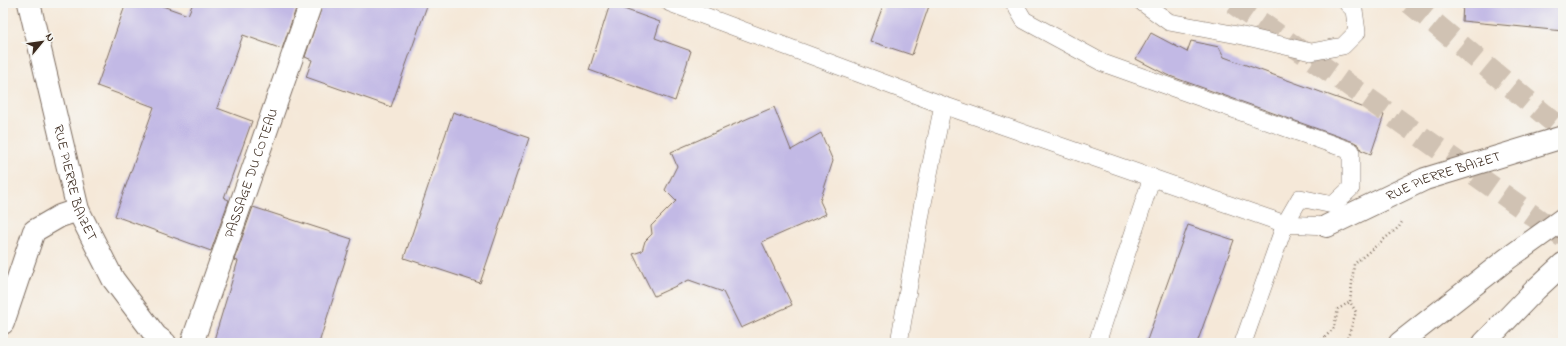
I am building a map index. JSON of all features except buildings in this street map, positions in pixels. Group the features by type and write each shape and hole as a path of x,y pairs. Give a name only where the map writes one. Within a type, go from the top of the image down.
{"main road":[{"name":"RUE PIERRE BAIZET","path":"29,3 78,210 113,279 156,336 165,343"},
{"name":"PASSAGE DU COTEAU","path":"192,343 311,3"},
{"name":"RUE PIERRE BAIZET","path":"1327,226 1425,180 1563,137"},
{"path":"3,323 12,264 34,231 60,216 78,210"},
{"path":"1400,343 1507,259 1563,219"},
{"path":"1484,343 1534,290 1563,264"}],"lane":[{"path":"670,3 943,105 1285,224 1327,226"},
{"path":"1014,3 1024,20 1103,62 1351,151 1351,188 1332,205 1300,198 1285,224 1243,343"},
{"path":"1143,3 1169,22 1243,36 1311,52 1343,46 1358,32 1354,10 1347,3"},
{"path":"899,343 922,208 943,105"},
{"path":"1097,343 1152,177"}],"path":[{"path":"1342,343 1348,337 1356,312 1350,302 1354,264"},
{"path":"1319,343 1334,328 1338,309 1350,302"}],"tunnel":[{"path":"1233,3 1563,237"},
{"path":"1410,3 1563,130"}]}
